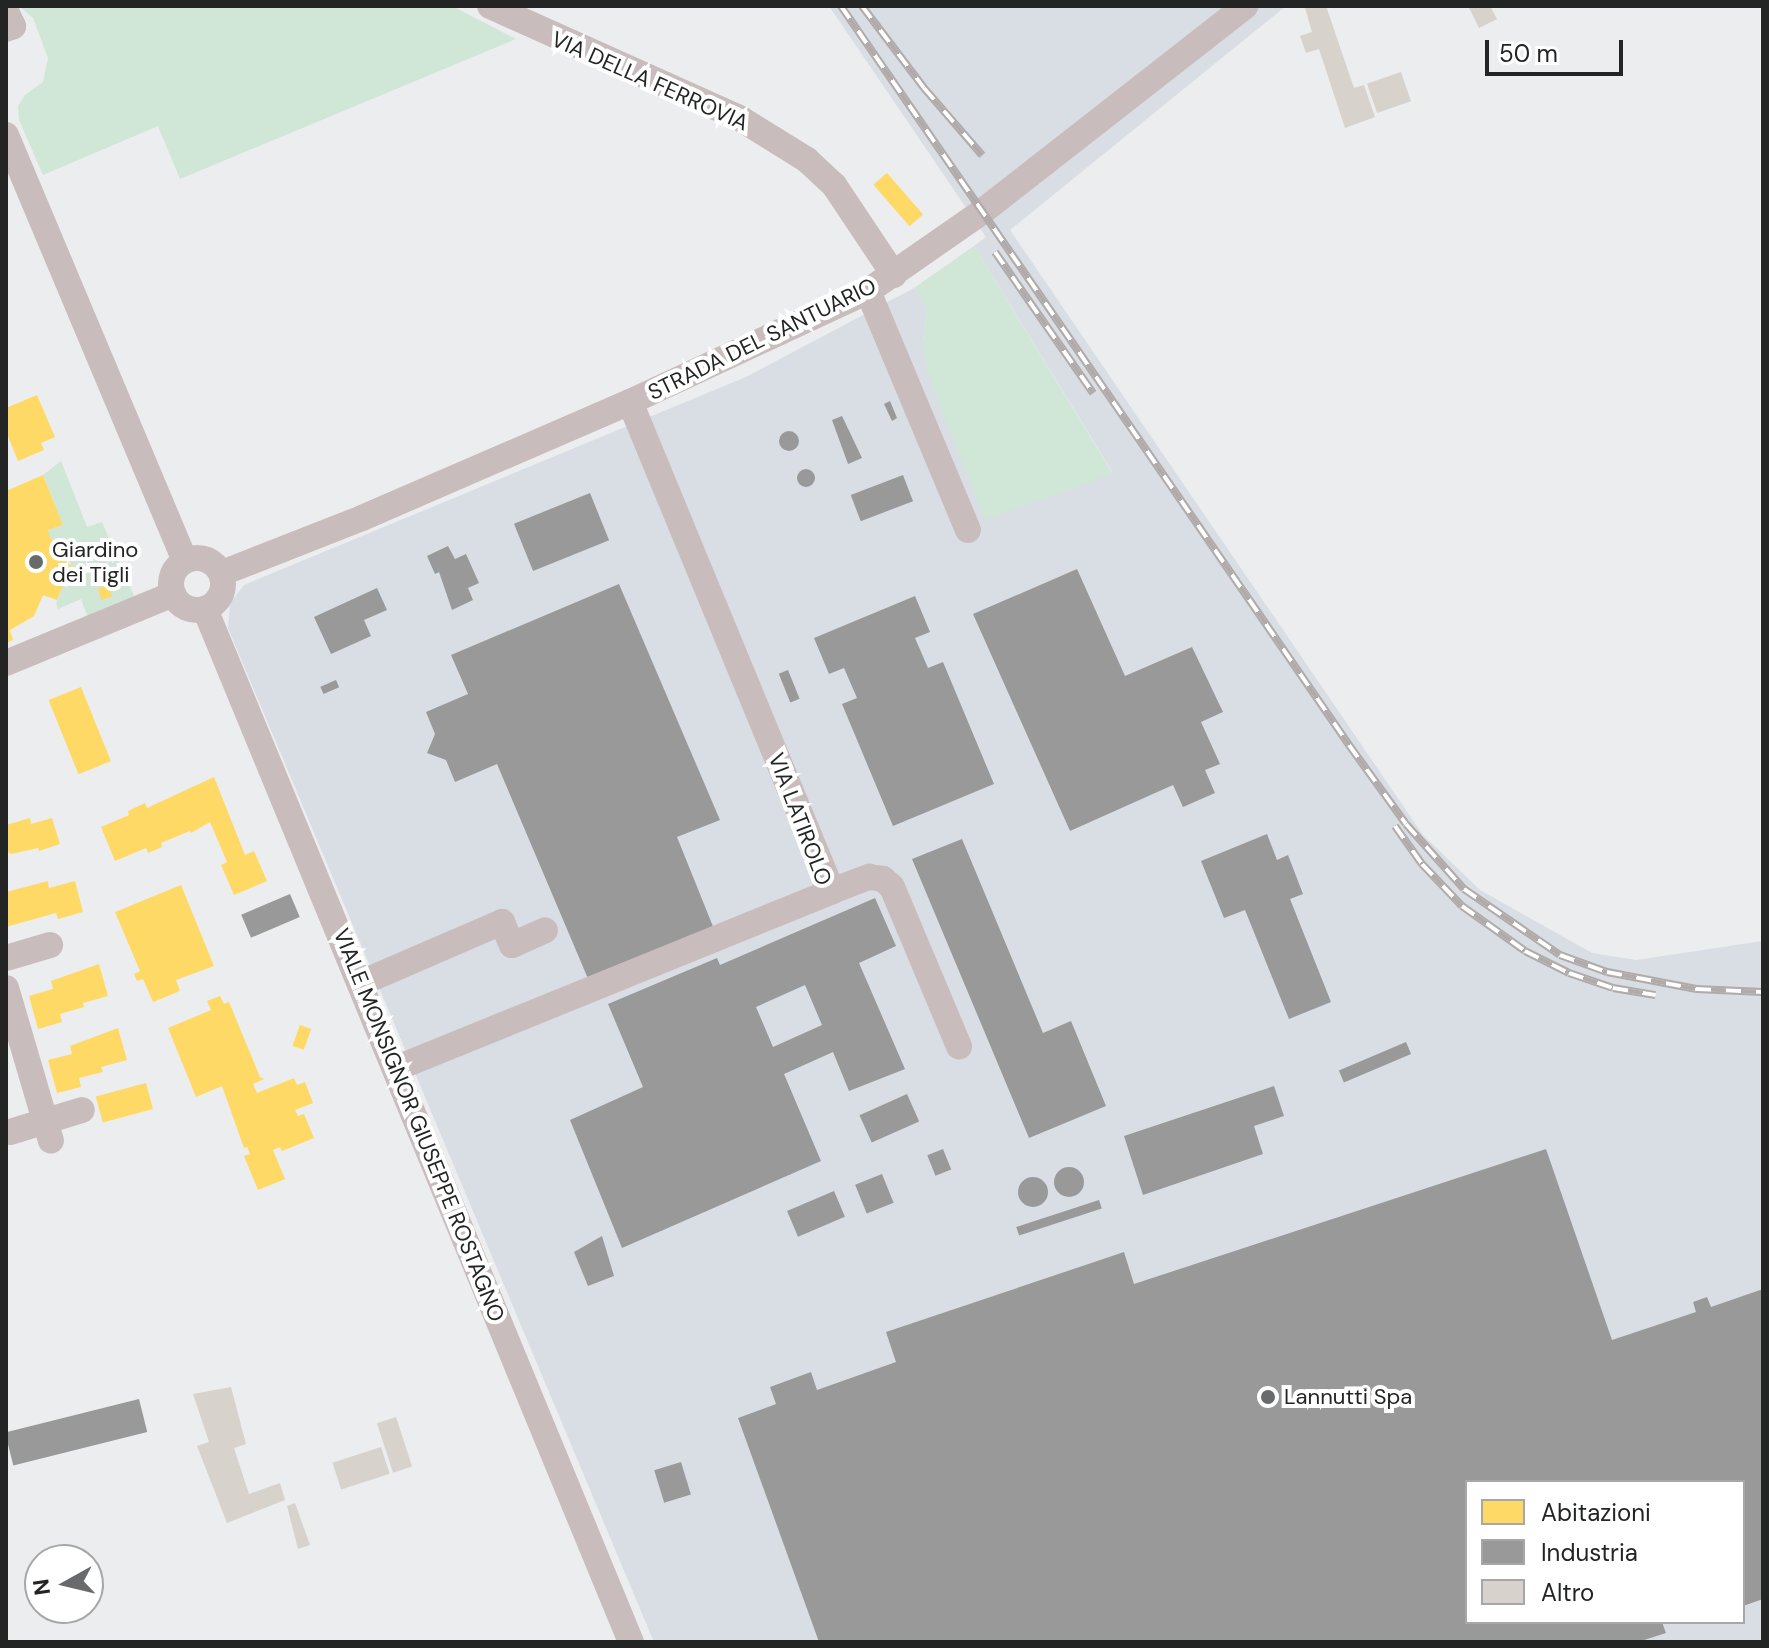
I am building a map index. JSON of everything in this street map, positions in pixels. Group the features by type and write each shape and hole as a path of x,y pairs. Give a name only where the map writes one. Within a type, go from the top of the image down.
{"street":[{"name":"VIA DELLA FERROVIA","path":"490,6 741,119 807,160 834,185 894,275"},
{"name":"STRADA DEL SANTUARIO","path":"222,573 362,518 630,402 868,291 983,211 1245,6"},
{"path":"6,135 14,174 185,560"},
{"path":"868,291 968,530"},
{"name":"VIA LATIROLO","path":"397,1068 832,891 630,402"},
{"path":"193,557 210,560 222,573 219,599 205,609 183,606 173,594 174,571 185,560 193,557"},
{"path":"6,663 173,594"},
{"name":"VIALE MONSIGNOR GIUSEPPE ROSTAGNO","path":"205,609 397,1068 631,1642"},
{"path":"832,891 869,877 883,879 892,887 959,1046"},
{"path":"361,983 502,922 512,945 545,930"},
{"path":"6,958 50,945"},
{"path":"6,988 48,1131"},
{"path":"10,1132 48,1131 82,1110"}],"shaded area":[{"path":"829,6 1286,6 1010,230 1423,835 1480,890 1592,953 1636,960 1763,941 1763,1642 654,1642 228,628 230,603 244,585 746,377 914,288 927,309 923,342 1113,473 974,246 986,237"}],"green space":[{"path":"19,6 452,6 516,39 180,179 158,126 43,175 19,120 18,106 25,95 43,82 48,58 33,18"},
{"path":"974,246 1113,474 985,520 928,375 923,342 927,309 914,288"},
{"path":"61,461 87,527 102,522 135,598 88,618 81,599 58,609 56,603 71,565 66,550 51,539 48,530 63,525 43,475"}],"building: Abitazioni":[{"path":"887,173 923,215 909,226 873,185"},
{"path":"37,395 55,437 41,443 44,450 18,461 6,431 6,408"},
{"name":"Giardino dei Tigli","path":"43,475 63,525 48,530 51,539 66,550 61,559 71,565 57,600 43,595 34,616 10,630 13,640 6,643 6,491"},
{"path":"108,585 112,596 102,600 98,589"},
{"path":"81,687 111,761 79,774 49,700"},
{"path":"214,777 245,855 254,851 267,881 234,895 221,865 227,862 210,822 191,833 161,843 162,847 148,853 146,848 115,861 101,827 129,815 128,811 145,803 147,808"},
{"path":"30,818 31,824 52,818 60,844 39,851 38,848 11,854 6,851 6,825"},
{"path":"48,881 49,888 75,881 83,912 58,919 56,913 6,927 6,892"},
{"path":"181,885 214,966 176,980 180,991 153,1002 143,979 137,981 134,974 140,971 115,912"},
{"path":"99,964 108,996 83,1003 84,1007 60,1014 62,1022 38,1029 29,996 53,989 51,981"},
{"path":"220,996 224,1004 229,1002 260,1077 264,1079 253,1084 257,1093 294,1078 297,1085 305,1082 313,1103 295,1110 298,1116 304,1114 314,1138 282,1151 280,1147 273,1150 285,1179 258,1190 244,1156 250,1154 247,1147 244,1148 222,1086 196,1097 168,1028 211,1010 207,1001"},
{"path":"300,1025 311,1029 304,1050 292,1046"},
{"path":"118,1028 127,1060 101,1067 103,1072 79,1078 81,1087 57,1093 48,1060 72,1054 70,1046"},
{"path":"146,1083 153,1109 103,1123 96,1096"}],"building: Industria":[{"path":"890,401 897,418 892,421 884,404"},
{"path":"842,416 862,458 848,464 832,420"},
{"path":"789,431 796,434 799,441 796,448 789,451 782,448 779,441 782,434"},
{"path":"802,469 810,469 815,478 813,485 802,487 797,482 797,474"},
{"path":"903,475 913,501 861,521 851,495"},
{"path":"590,493 609,540 533,571 514,524"},
{"path":"448,546 455,559 466,554 479,583 468,588 473,600 452,610 439,572 435,574 427,556"},
{"path":"1077,569 1125,676 1192,647 1223,712 1201,722 1220,764 1205,770 1215,793 1183,807 1173,785 1070,831 973,614"},
{"path":"619,584 720,820 677,837 714,929 589,981 497,764 455,782 446,760 427,753 435,734 426,712 468,694 451,655"},
{"path":"377,588 387,610 364,620 371,636 331,654 314,617"},
{"path":"915,596 930,632 915,638 928,668 943,662 994,784 893,826 842,704 857,698 844,668 829,674 814,638"},
{"path":"788,670 800,699 790,702 779,674"},
{"path":"336,680 339,687 323,694 320,687"},
{"path":"1267,834 1277,860 1288,855 1303,894 1290,899 1331,1002 1289,1019 1245,910 1224,918 1201,861"},
{"path":"962,839 1043,1033 1071,1021 1106,1106 1029,1138 912,859"},
{"path":"290,894 300,917 251,938 241,915"},
{"path":"875,898 896,946 859,963 905,1069 849,1091 833,1052 784,1074 821,1161 622,1248 570,1120 643,1087 608,1004 717,958 720,965","holes":["805,985 822,1025 773,1047 756,1007"]},
{"path":"1406,1042 1411,1054 1344,1082 1339,1071"},
{"path":"1274,1086 1284,1116 1254,1126 1263,1154 1143,1195 1124,1136"},
{"path":"907,1094 919,1121 872,1143 859,1115"},
{"path":"943,1149 951,1169 935,1176 927,1155"},
{"name":"Lannutti Spa","path":"1546,1149 1612,1340 1696,1312 1693,1302 1707,1297 1711,1307 1763,1289 1763,1599 1745,1605 1745,1480 1465,1480 1465,1624 1663,1624 1666,1633 1638,1642 819,1642 738,1418 776,1404 770,1387 811,1372 817,1390 896,1362 886,1332 1124,1252 1134,1284"},
{"path":"1069,1167 1075,1168 1083,1176 1083,1188 1075,1196 1069,1197 1063,1196 1055,1188 1054,1182 1055,1176 1063,1168"},
{"path":"882,1174 894,1203 867,1214 855,1185"},
{"path":"1033,1177 1043,1182 1048,1192 1043,1202 1033,1207 1023,1202 1018,1192 1023,1182"},
{"path":"834,1191 845,1217 798,1237 787,1211"},
{"path":"1099,1200 1102,1209 1019,1235 1016,1227"},
{"path":"602,1236 614,1276 588,1286 574,1252"},
{"path":"139,1399 147,1432 13,1465 6,1432"},
{"path":"681,1462 691,1495 664,1503 654,1470"}],"building: Altro":[{"path":"1326,6 1354,88 1364,85 1375,117 1345,128 1319,49 1306,53 1300,36 1312,32 1305,8"},
{"path":"1468,6 1490,6 1497,19 1479,28"},
{"path":"1401,72 1411,101 1377,113 1367,84"},
{"path":"231,1387 246,1444 234,1448 249,1494 280,1483 285,1500 227,1523 197,1446 209,1442 193,1394"},
{"path":"396,1417 412,1466 393,1473 377,1423"},
{"path":"381,1447 390,1474 341,1489 332,1463"},
{"path":"295,1503 310,1545 298,1549 287,1506"}],"railway":[{"path":"841,6 1349,745 1406,824 1464,889 1560,955 1607,972 1696,989 1763,992"},
{"path":"862,6 924,88 982,155"},
{"path":"995,252 1093,393"},
{"path":"1395,826 1422,864 1462,906 1525,951 1569,973 1613,988 1655,995"}],"place":[{"name":"Giardino dei Tigli","path":"36,562"},
{"name":"Lannutti Spa","path":"1268,1397"}]}
